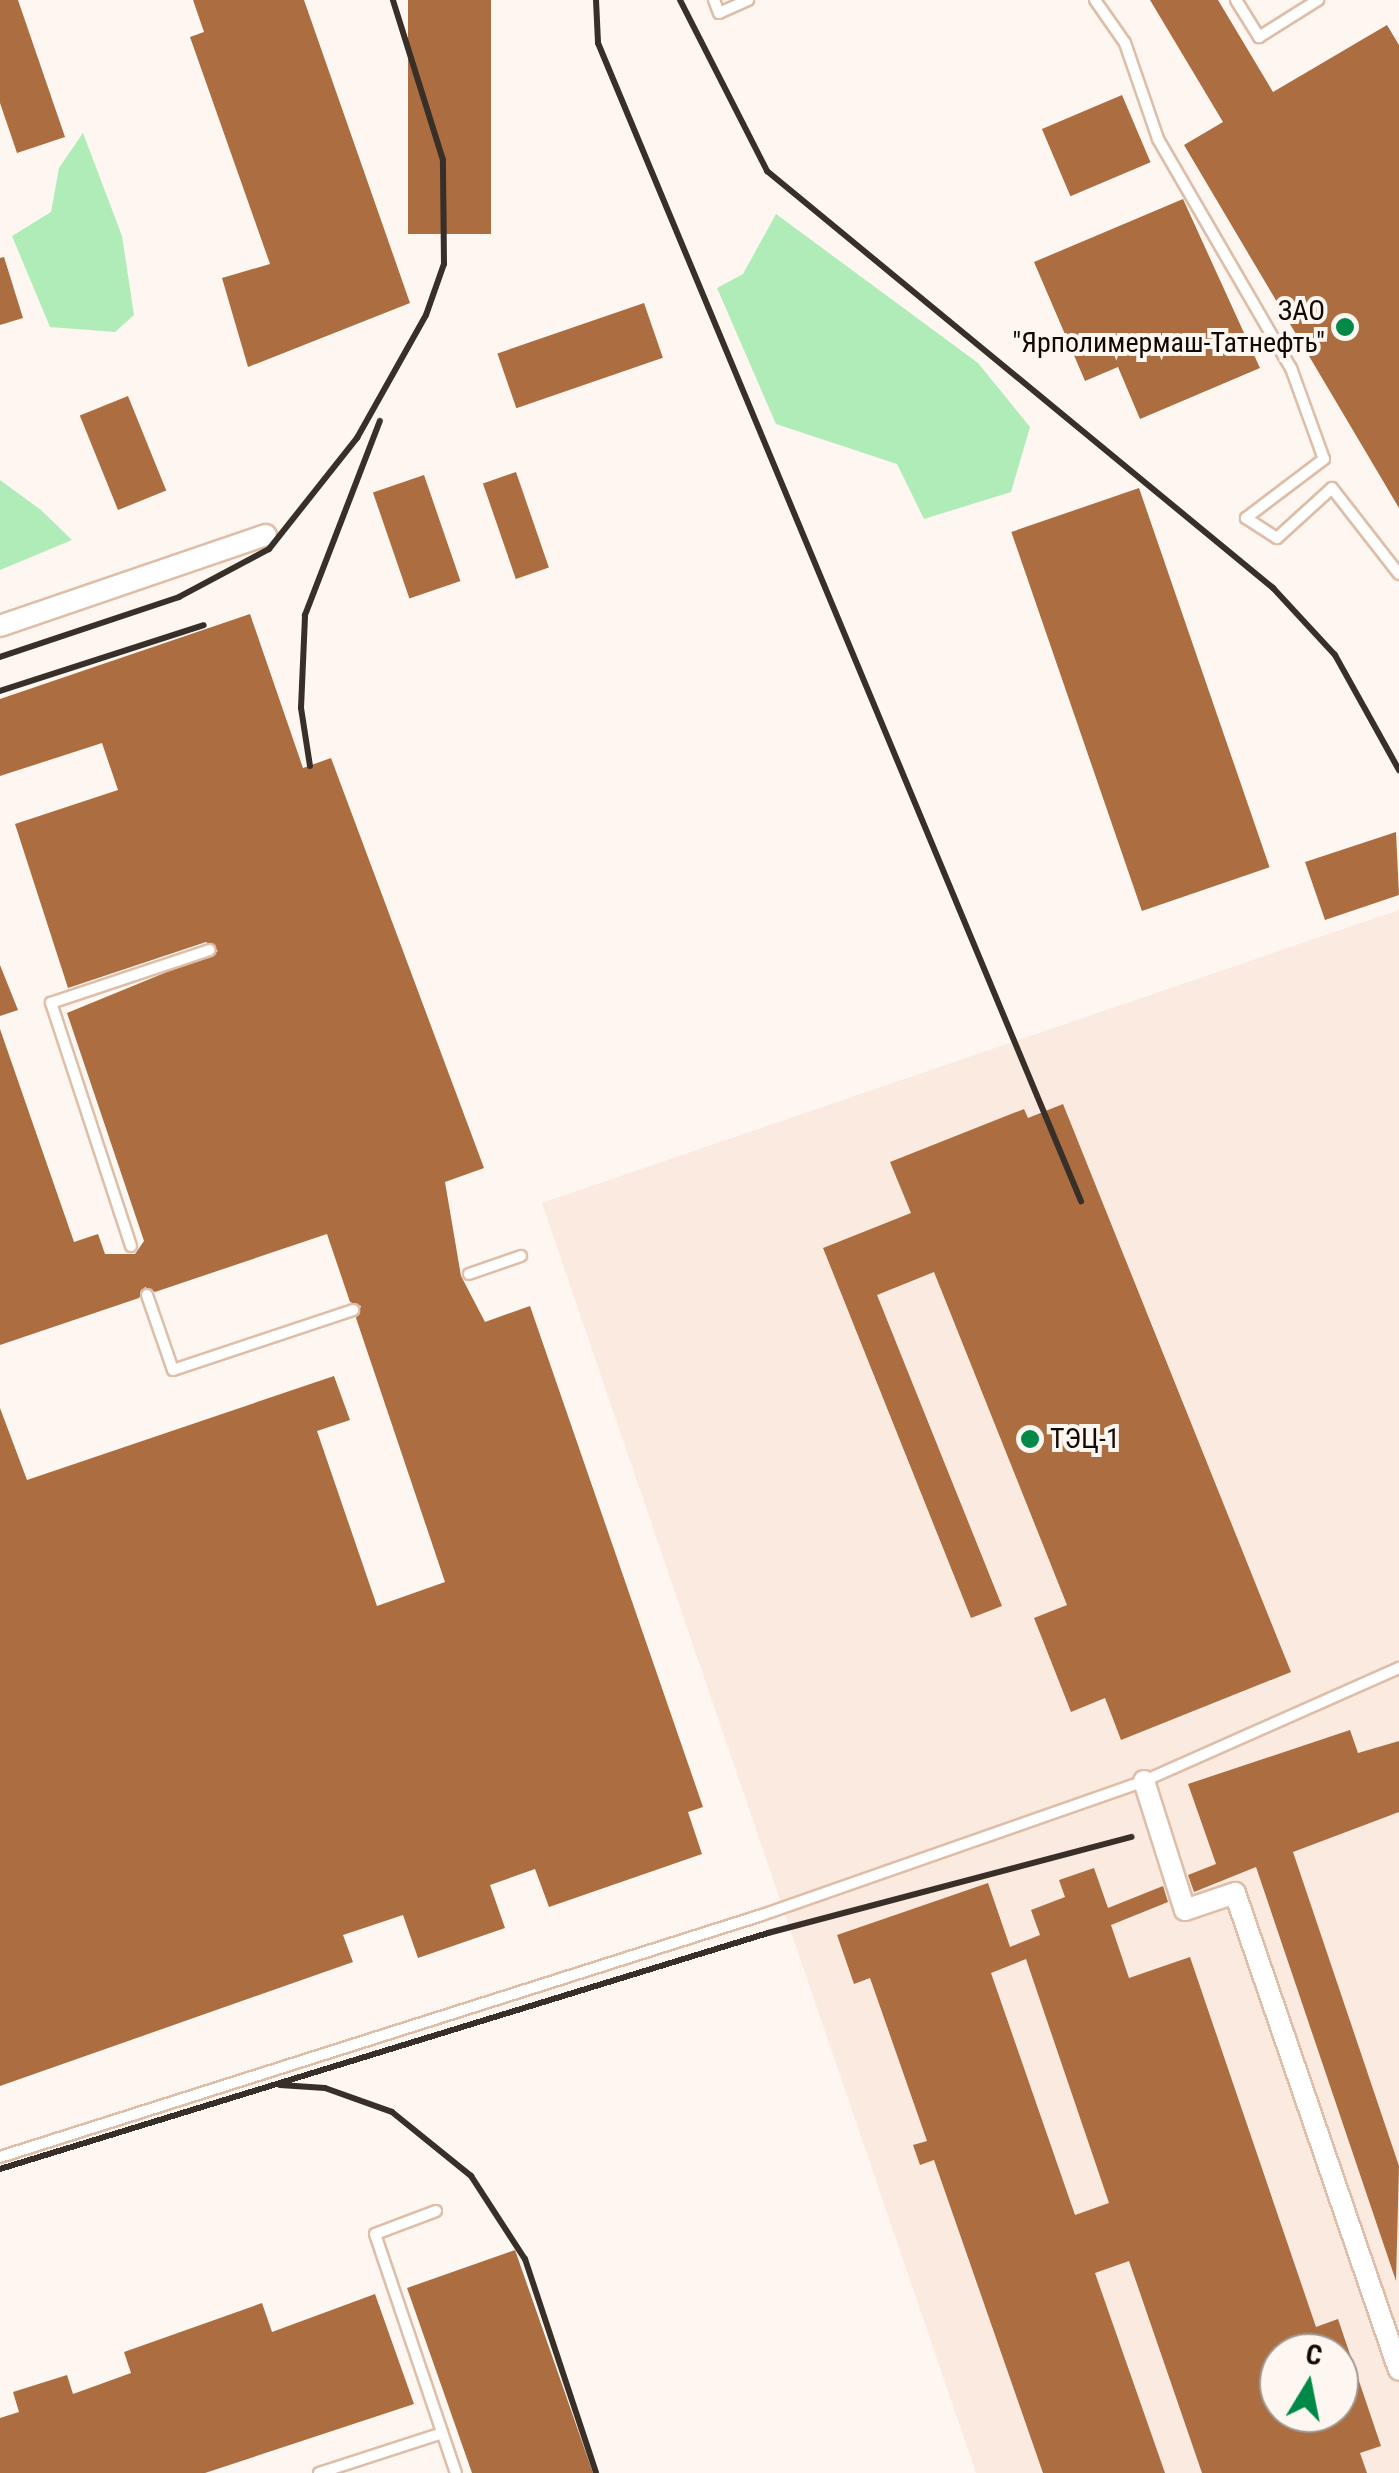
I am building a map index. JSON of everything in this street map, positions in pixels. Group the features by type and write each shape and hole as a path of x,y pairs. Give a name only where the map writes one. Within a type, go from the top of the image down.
{"street":[{"path":"0,626 266,535"},
{"path":"1144,1780 1185,1910 1235,1893 1399,2370"}],"lane":[{"path":"714,0 720,13 748,0"},
{"path":"1094,0 1125,44 1158,139 1292,368 1324,459 1246,518 1276,538 1332,488 1399,574"},
{"path":"1236,0 1259,37 1318,0"},
{"path":"130,1246 51,1003 209,950"},
{"path":"468,1274 521,1256"},
{"path":"147,1295 173,1370 353,1310"},
{"path":"0,2156 762,1915 1144,1780 1399,1668"},
{"path":"436,2211 375,2234 456,2473"},
{"path":"319,2473 442,2432"}],"shaded area":[{"path":"1399,910 1399,2473 976,2473 542,1203"}],"green space":[{"path":"83,133 122,236 134,315 115,332 50,327 12,236 51,212 59,168"},
{"path":"776,214 978,363 1030,427 1011,492 924,519 897,464 776,424 717,288 743,274"},
{"path":"0,480 41,510 72,540 0,570"}],"building":[{"path":"0,0 18,0 65,137 17,153 0,103"},
{"path":"193,0 304,0 410,303 248,367 222,278 270,264 190,37 204,32"},
{"path":"408,0 491,0 491,234 408,234"},
{"name":"ЗАО \"Ярполимермаш-Татнефть\"","path":"1150,0 1218,0 1273,92 1387,25 1399,45 1399,508 1184,145 1223,122"},
{"path":"1122,95 1151,162 1070,196 1042,129"},
{"path":"1183,199 1260,368 1140,419 1118,367 1085,381 1034,262"},
{"path":"4,257 23,318 0,325 0,258"},
{"path":"644,303 663,358 516,408 497,353"},
{"path":"128,396 166,491 118,510 80,415"},
{"path":"516,472 549,567 516,579 483,483"},
{"path":"424,475 460,581 409,598 373,493"},
{"path":"1139,488 1270,867 1142,911 1011,532"},
{"path":"250,614 303,768 331,758 484,1168 445,1182 461,1276 485,1322 530,1306 703,1807 688,1812 702,1854 549,1907 535,1869 490,1885 505,1928 418,1958 403,1915 343,1935 353,1962 0,2086 0,1408 27,1480 334,1376 350,1420 317,1431 377,1606 445,1582 356,1318 361,1306 350,1302 327,1234 155,1292 145,1287 139,1298 0,1345 0,1029 74,1242 98,1234 105,1254 135,1254 144,1241 67,1013 218,951 206,942 68,988 15,824 118,790 102,743 0,776 0,699"},
{"path":"1396,832 1399,895 1325,920 1305,862"},
{"path":"0,965 18,1010 0,1016"},
{"path":"1063,1104 1291,1672 1121,1740 1105,1698 1071,1712 1034,1618 1067,1605 934,1272 877,1295 1002,1606 971,1618 823,1248 911,1213 890,1162 1024,1109 1028,1118"},
{"path":"1350,1730 1358,1753 1399,1741 1399,1812 1293,1852 1399,2166 1396,2281 1256,1867 1194,1892 1188,1875 1216,1864 1188,1784"},
{"path":"1094,1868 1108,1908 1163,1886 1168,1902 1111,1925 1129,1978 1190,1957 1316,2327 1338,2319 1343,2333 1259,2333 1259,2433 1359,2433 1359,2381 1381,2446 1360,2453 1367,2473 1202,2473 1129,2261 1095,2273 1165,2473 1043,2473 934,2160 920,2165 913,2145 927,2141 870,1978 854,1984 837,1935 988,1883 1010,1947 1040,1935 1031,1910 1065,1897 1059,1880","holes":["1026,1959 1109,2203 1075,2215 991,1973"]},
{"path":"515,2250 593,2473 472,2473 407,2288"},
{"path":"375,2294 414,2404 205,2473 0,2473 0,2418 19,2412 13,2392 67,2375 73,2394 131,2373 124,2352 262,2303 272,2332"}],"railway":[{"path":"0,657 179,597 269,549 357,438 426,315 444,264 443,160 393,0"},
{"path":"596,0 598,43 1081,1201"},
{"path":"680,0 767,171 1273,588 1335,655 1399,770"},
{"path":"310,766 301,708 305,615 380,421"},
{"path":"0,691 204,625"},
{"path":"0,2169 768,1933 1132,1837"},
{"path":"280,2085 325,2088 392,2112 471,2176 525,2259 596,2473"}],"place":[{"name":"ЗАО \"Ярполимермаш-Татнефть\"","path":"1345,327"},
{"name":"ТЭЦ-1","path":"1030,1439"}]}
